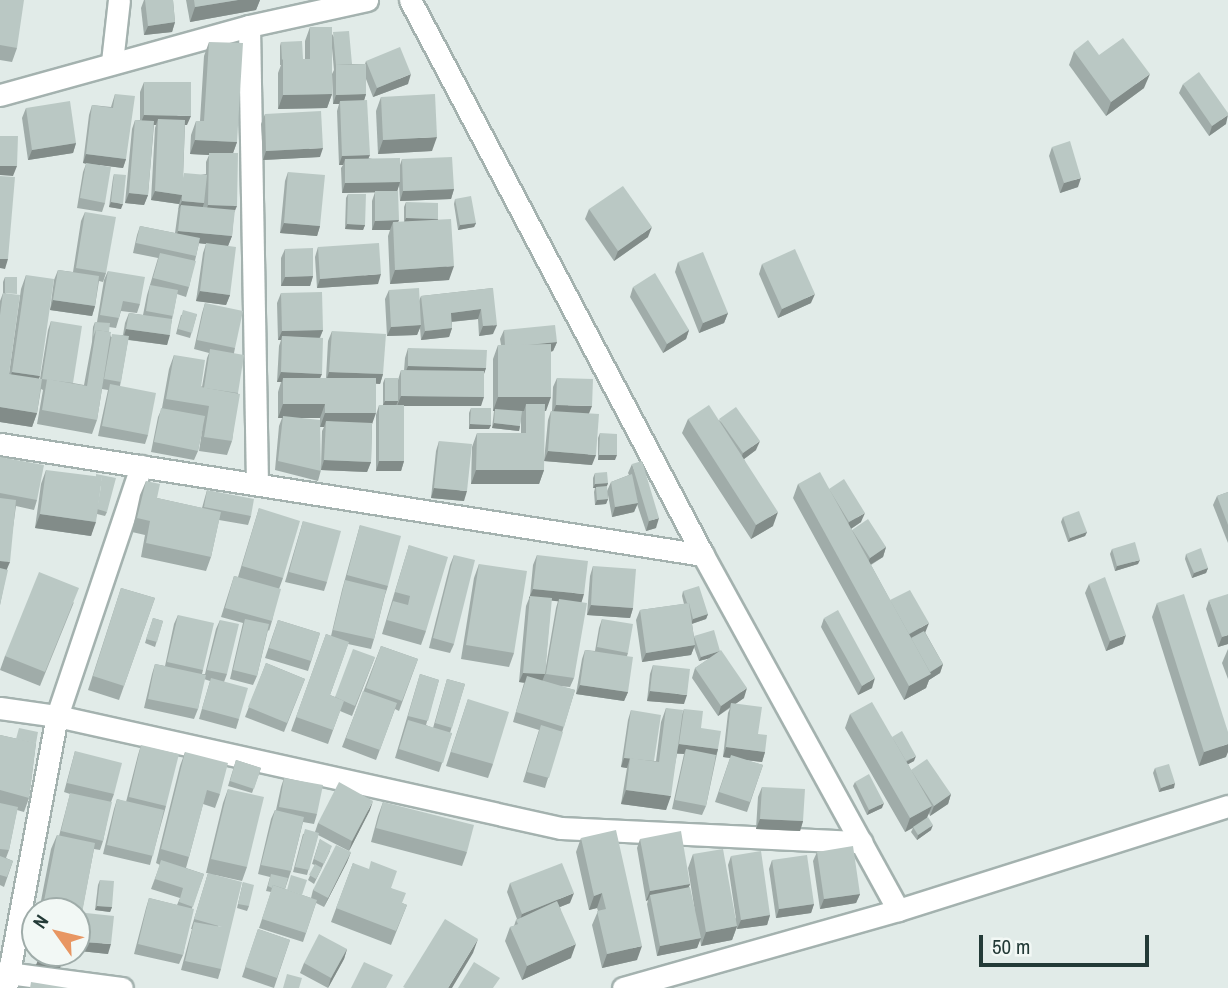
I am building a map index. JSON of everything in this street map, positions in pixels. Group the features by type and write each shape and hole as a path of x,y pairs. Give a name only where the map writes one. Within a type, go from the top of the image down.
{"street":[{"path":"112,62 119,0"},
{"path":"0,95 249,26 367,0"},
{"path":"410,0 703,555 898,910"},
{"path":"249,26 257,483"},
{"path":"0,444 703,555"},
{"path":"122,988 5,977 57,716 141,466"},
{"path":"0,708 57,716 561,828 862,842"},
{"path":"623,988 898,910 1228,806"}],"building":[{"path":"0,0 24,0 17,48 0,45"},
{"path":"145,0 173,0 175,22 148,26"},
{"path":"194,0 238,0 195,7"},
{"path":"310,27 332,27 332,94 283,95 283,59 310,59"},
{"path":"349,31 352,64 336,66 333,32"},
{"path":"1123,38 1150,74 1111,102 1074,51 1088,40 1099,55"},
{"path":"302,41 303,59 282,60 281,42"},
{"path":"209,42 243,43 237,142 195,140 196,121 204,121"},
{"path":"400,47 411,74 377,88 366,61"},
{"path":"366,64 366,94 336,95 336,65"},
{"path":"1199,72 1228,113 1212,126 1183,84"},
{"path":"144,82 191,82 191,116 144,115"},
{"path":"115,94 135,96 126,159 86,154 92,105 113,108"},
{"path":"435,94 437,137 383,140 381,97"},
{"path":"367,100 370,155 342,156 340,101"},
{"path":"70,101 76,143 32,150 26,108"},
{"path":"321,111 323,148 266,151 265,114"},
{"path":"158,119 185,120 183,178 184,173 207,175 204,203 182,201 182,195 155,191"},
{"path":"135,120 154,121 148,195 129,193"},
{"path":"0,136 18,136 17,166 0,166"},
{"path":"1070,141 1081,178 1064,183 1052,147"},
{"path":"209,153 238,153 237,206 208,205"},
{"path":"452,157 454,189 403,191 402,159"},
{"path":"400,158 400,182 345,183 345,159"},
{"path":"86,163 111,167 105,203 80,198"},
{"path":"288,172 325,175 320,226 284,223"},
{"path":"114,174 126,175 123,204 111,202"},
{"path":"0,176 15,177 8,259 0,259"},
{"path":"623,186 652,227 618,251 589,209"},
{"path":"375,191 398,191 399,220 375,221"},
{"path":"348,194 366,194 365,225 347,224"},
{"path":"471,196 476,223 460,225 455,199"},
{"path":"406,202 438,203 438,219 406,218"},
{"path":"181,205 235,210 232,236 178,231"},
{"path":"85,212 116,217 106,273 76,268"},
{"path":"451,219 454,266 395,270 393,222"},
{"path":"140,226 200,238 196,256 136,243"},
{"path":"206,243 236,247 230,295 200,291"},
{"path":"379,243 381,274 320,279 318,247"},
{"path":"313,248 313,276 285,277 285,249"},
{"path":"795,249 815,294 782,309 762,264"},
{"path":"703,252 728,313 703,323 678,262"},
{"path":"160,253 196,261 189,287 153,278"},
{"path":"58,270 99,276 95,306 53,300"},
{"path":"108,271 145,277 140,304 123,301 119,318 100,315"},
{"path":"655,273 689,330 667,344 633,287"},
{"path":"26,275 54,279 40,376 12,372"},
{"path":"5,277 17,277 17,294 5,293"},
{"path":"150,285 178,290 173,316 146,311"},
{"path":"419,288 421,325 391,327 389,290"},
{"path":"493,288 497,325 483,326 481,309 451,313 452,328 425,331 421,296"},
{"path":"322,292 323,330 282,331 281,293"},
{"path":"3,293 20,295 9,374 42,379 37,413 0,407 0,315"},
{"path":"205,303 243,311 235,348 197,340"},
{"path":"183,310 197,314 192,333 178,329"},
{"path":"129,313 172,319 170,335 126,329"},
{"path":"51,321 82,326 73,383 42,379"},
{"path":"95,322 110,323 109,332 96,330 93,337"},
{"path":"555,325 557,342 505,345 504,330"},
{"path":"96,330 111,332 97,420 42,410 47,379 87,386"},
{"path":"332,331 386,334 383,374 329,372"},
{"path":"112,334 129,336 121,382 104,379"},
{"path":"282,336 323,338 322,374 281,372"},
{"path":"551,344 551,397 498,397 498,345"},
{"path":"408,348 487,350 486,368 408,366"},
{"path":"210,349 244,355 238,393 204,388"},
{"path":"174,355 205,360 201,387 240,394 232,441 204,437 209,406 166,399"},
{"path":"401,370 484,371 484,397 401,396"},
{"path":"283,378 376,378 376,413 325,413 325,404 283,404"},
{"path":"385,378 398,378 398,401 385,401"},
{"path":"557,378 593,379 592,406 556,405"},
{"path":"110,384 156,393 148,435 102,426"},
{"path":"526,404 545,404 544,470 476,470 477,433 526,433"},
{"path":"379,405 404,405 404,461 379,461"},
{"path":"709,405 778,512 756,525 688,419"},
{"path":"736,407 760,441 743,453 719,419"},
{"path":"161,408 205,416 198,451 154,442"},
{"path":"471,408 491,408 491,425 470,424"},
{"path":"495,409 522,411 520,426 494,423"},
{"path":"551,411 599,414 596,455 548,451"},
{"path":"283,416 320,420 321,471 278,461"},
{"path":"326,421 372,423 371,462 324,460"},
{"path":"600,433 617,434 617,455 599,455"},
{"path":"439,441 472,444 467,491 434,488"},
{"path":"0,457 44,465 37,500 0,493"},
{"path":"642,461 659,518 649,521 632,464"},
{"path":"46,470 102,477 96,522 40,514"},
{"path":"607,472 608,483 595,484 595,473"},
{"path":"820,472 931,674 909,686 798,484"},
{"path":"96,474 116,478 107,512 97,509 102,477 96,477"},
{"path":"632,474 638,503 615,507 611,482"},
{"path":"844,479 865,513 849,522 829,489"},
{"path":"146,481 160,484 157,498 221,512 211,557 146,543 150,521 137,518"},
{"path":"607,486 608,499 597,500 596,487"},
{"path":"207,490 254,499 251,516 204,507"},
{"path":"1228,492 1228,525 1217,496"},
{"path":"0,498 16,500 10,562 0,561"},
{"path":"259,508 300,521 283,578 242,566"},
{"path":"1079,511 1087,532 1070,538 1063,517"},
{"path":"868,519 886,547 870,558 852,530"},
{"path":"303,521 341,531 327,582 289,572"},
{"path":"360,525 401,536 388,586 347,575"},
{"path":"1135,542 1140,560 1117,566 1112,549"},
{"path":"409,545 448,557 426,631 387,620 393,601 408,605 410,596 395,592"},
{"path":"1201,548 1208,568 1194,573 1186,554"},
{"path":"454,555 475,560 454,644 433,638"},
{"path":"537,555 588,561 584,594 533,589"},
{"path":"479,564 527,571 514,653 466,645"},
{"path":"593,566 636,569 633,608 591,605"},
{"path":"0,568 8,570 0,605"},
{"path":"39,572 79,588 45,672 5,656"},
{"path":"234,576 281,589 272,621 225,608"},
{"path":"1105,577 1126,635 1110,641 1089,584"},
{"path":"345,580 386,590 374,639 333,630"},
{"path":"699,586 708,614 693,619 683,591"},
{"path":"121,588 155,598 124,686 93,676"},
{"path":"910,590 929,623 909,634 890,600"},
{"path":"1184,594 1228,732 1228,744 1204,752 1157,603"},
{"path":"1228,594 1228,635 1222,637 1209,600"},
{"path":"530,596 552,598 545,674 523,673"},
{"path":"559,599 587,603 574,678 546,674"},
{"path":"689,603 695,645 646,653 640,610"},
{"path":"838,610 875,678 862,686 824,618"},
{"path":"178,615 214,623 203,670 167,662"},
{"path":"153,618 163,621 157,642 146,639"},
{"path":"245,619 269,624 257,676 233,670"},
{"path":"602,619 633,624 628,653 597,647"},
{"path":"220,620 239,624 227,674 207,670"},
{"path":"278,620 320,633 311,661 269,648"},
{"path":"714,630 720,651 701,657 694,636"},
{"path":"924,631 943,664 930,672 911,638"},
{"path":"326,634 349,642 330,695 344,701 333,730 296,717"},
{"path":"381,646 418,659 402,701 366,688"},
{"path":"353,649 375,657 355,706 335,697"},
{"path":"585,650 633,657 628,692 580,685"},
{"path":"721,650 747,688 721,706 695,668"},
{"path":"266,663 305,679 287,723 248,707"},
{"path":"155,664 206,675 198,709 148,699"},
{"path":"653,665 690,669 687,695 650,691"},
{"path":"420,674 439,680 428,721 408,716"},
{"path":"527,676 575,690 564,727 516,712"},
{"path":"211,678 248,688 239,719 202,709"},
{"path":"447,679 465,684 452,728 435,723"},
{"path":"363,691 397,703 380,750 346,738"},
{"path":"468,699 509,712 493,764 451,752"},
{"path":"872,702 932,806 910,818 850,714"},
{"path":"731,703 762,707 758,734 767,735 765,752 726,747"},
{"path":"666,708 683,710 671,796 626,790 630,758 659,762"},
{"path":"684,709 703,711 701,728 721,731 718,749 679,744"},
{"path":"631,710 661,715 654,761 624,758"},
{"path":"408,720 452,733 443,763 399,749"},
{"path":"541,725 563,732 549,778 527,772"},
{"path":"19,728 38,732 36,743 16,739"},
{"path":"902,731 916,756 906,761 892,737"},
{"path":"0,735 36,743 29,798 0,790"},
{"path":"141,745 179,754 166,806 129,797"},
{"path":"686,749 716,755 706,806 675,800"},
{"path":"75,751 122,763 114,794 67,783"},
{"path":"185,752 228,763 220,794 207,790 189,857 161,849"},
{"path":"731,755 763,765 750,802 719,792"},
{"path":"927,759 951,794 934,806 911,770"},
{"path":"236,760 261,768 254,789 230,781"},
{"path":"1169,764 1175,783 1161,788 1155,768"},
{"path":"869,774 884,803 869,810 855,782"},
{"path":"284,778 323,785 317,814 279,807"},
{"path":"339,782 373,801 352,841 318,823"},
{"path":"762,787 805,789 803,821 760,819"},
{"path":"228,789 264,797 247,867 211,859"},
{"path":"70,793 112,802 103,841 61,831"},
{"path":"117,799 164,810 153,856 107,845"},
{"path":"383,802 474,825 467,852 376,828"},
{"path":"0,803 18,807 9,850 0,849"},
{"path":"275,810 304,817 291,871 261,865"},
{"path":"928,817 933,825 918,835 913,827"},
{"path":"305,829 319,833 309,870 295,867"},
{"path":"616,830 642,946 607,954 597,911 606,909 602,893 594,896 581,838"},
{"path":"681,831 690,884 650,891 640,839"},
{"path":"57,835 95,843 85,897 45,897"},
{"path":"320,839 332,846 324,864 314,859"},
{"path":"336,845 351,852 328,898 313,890"},
{"path":"853,846 860,894 824,899 817,852"},
{"path":"723,849 737,926 706,932 693,854"},
{"path":"761,851 770,915 741,920 731,856"},
{"path":"807,855 814,904 779,909 772,860"},
{"path":"0,856 13,861 7,877 0,875"},
{"path":"161,860 204,874 193,907 179,902 183,888 155,879"},
{"path":"371,861 397,871 391,888 406,893 402,903 407,905 396,931 336,908 353,863 369,869"},
{"path":"562,863 574,893 522,914 510,883"},
{"path":"315,864 322,868 316,879 309,875"},
{"path":"208,873 242,882 221,969 185,961 194,922 222,927 194,919"},
{"path":"271,874 288,878 285,889 268,886"},
{"path":"291,875 307,880 302,895 287,890"},
{"path":"100,880 114,881 112,907 97,906"},
{"path":"243,882 254,885 249,906 238,904"},
{"path":"273,885 317,900 306,933 262,919"},
{"path":"690,887 701,938 660,946 650,895"},
{"path":"149,898 194,909 183,955 138,944"},
{"path":"557,901 576,944 527,966 510,927 518,924 516,920"},
{"path":"91,914 114,916 111,944 91,943"},
{"path":"445,919 478,939 448,988 403,987"},
{"path":"258,929 290,940 277,978 245,967"},
{"path":"319,934 347,949 331,978 304,963"},
{"path":"364,962 393,975 386,988 351,988"},
{"path":"474,962 500,978 493,988 458,988"},
{"path":"287,974 302,978 299,988 283,988"},
{"path":"31,982 68,988 30,988"}]}
